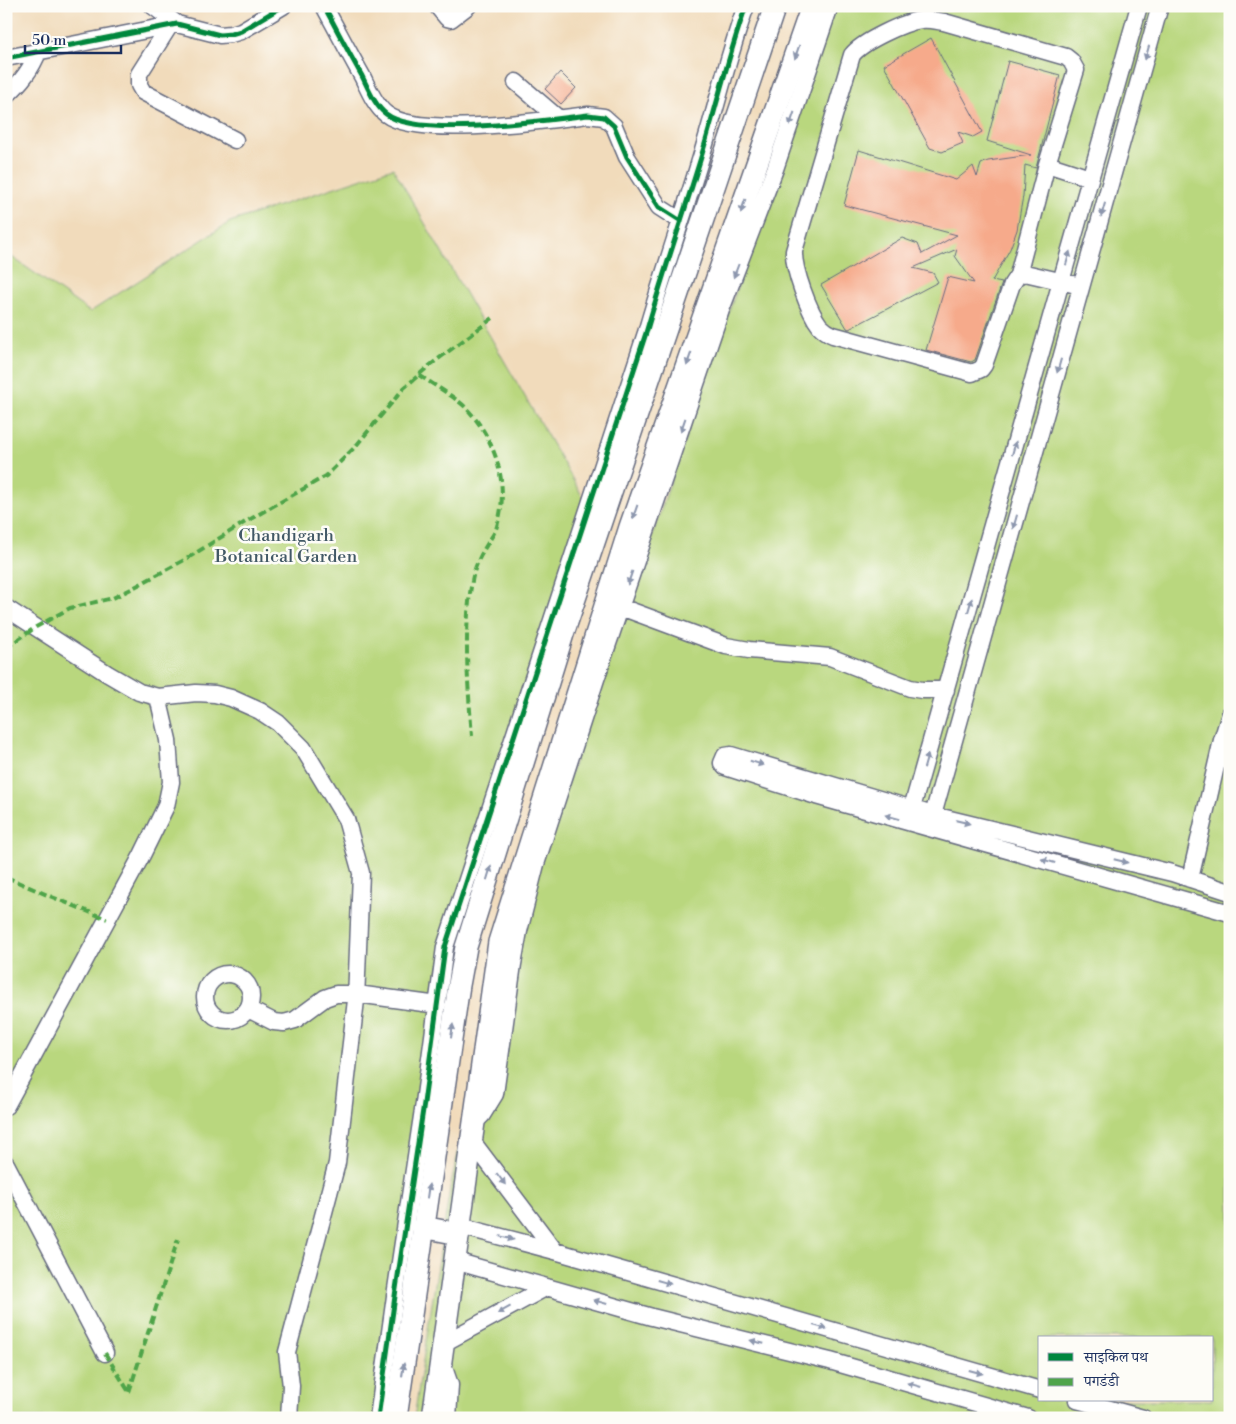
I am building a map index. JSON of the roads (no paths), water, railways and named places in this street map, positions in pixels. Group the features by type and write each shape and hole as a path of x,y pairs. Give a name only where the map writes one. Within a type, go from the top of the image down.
{"main road":[{"path":"396,1418 423,1226 466,947 564,634 775,6"},
{"path":"433,1418 499,942 614,605 630,527 812,6"},
{"path":"423,1226 459,1230"}],"street":[{"path":"153,6 174,24"},
{"path":"6,58 174,24 220,35 231,34 242,31 283,6"},
{"path":"324,6 374,99 385,114 398,121 427,125 473,126 588,115 604,117 614,126 627,157 659,207 681,221"},
{"path":"436,6 447,18 451,18 468,6"},
{"path":"378,1418 445,947 630,381 699,165 732,46 746,6"},
{"path":"830,6 775,169 721,310 614,605 726,646 749,650 830,657 910,688 946,690"},
{"path":"912,808 1139,6"},
{"path":"933,815 1160,6"},
{"path":"930,20 944,22 1072,60 1076,70 1047,164 1018,275 1012,284 984,365 977,371 966,372 833,336 826,331 812,314 795,267 794,251 852,55 864,44 910,23 930,20"},
{"path":"174,24 139,74 139,85 143,92 235,140"},
{"path":"6,96 29,72 39,50"},
{"path":"516,82 558,118"},
{"path":"1047,164 1090,178"},
{"path":"1018,275 1025,273 1081,286"},
{"path":"6,608 139,692 158,697 196,693 215,694 231,698 260,711 278,723 303,748 346,819 361,873 356,994 337,1163 287,1352 291,1386 289,1418"},
{"path":"6,1106 142,855 166,806 171,782 168,740 158,697"},
{"path":"1190,879 1222,740 1230,714"},
{"path":"1230,892 1172,873 933,815 731,754 725,756 722,760 725,767 816,796 1230,913"},
{"path":"1166,895 1172,873"},
{"path":"248,1009 274,1022 284,1023 294,1020 325,998 336,994 356,994 438,1005"},
{"path":"473,1132 555,1251"},
{"path":"6,1164 105,1353"},
{"path":"459,1230 555,1251 1038,1389"},
{"path":"455,1260 652,1317 830,1361 1028,1418"},
{"path":"448,1418 450,1385 443,1352 547,1287"},
{"path":"1084,1402 1143,1418"}],"park label":[{"name":"Chandigarh Botanical Garden","path":"286,545"}]}
